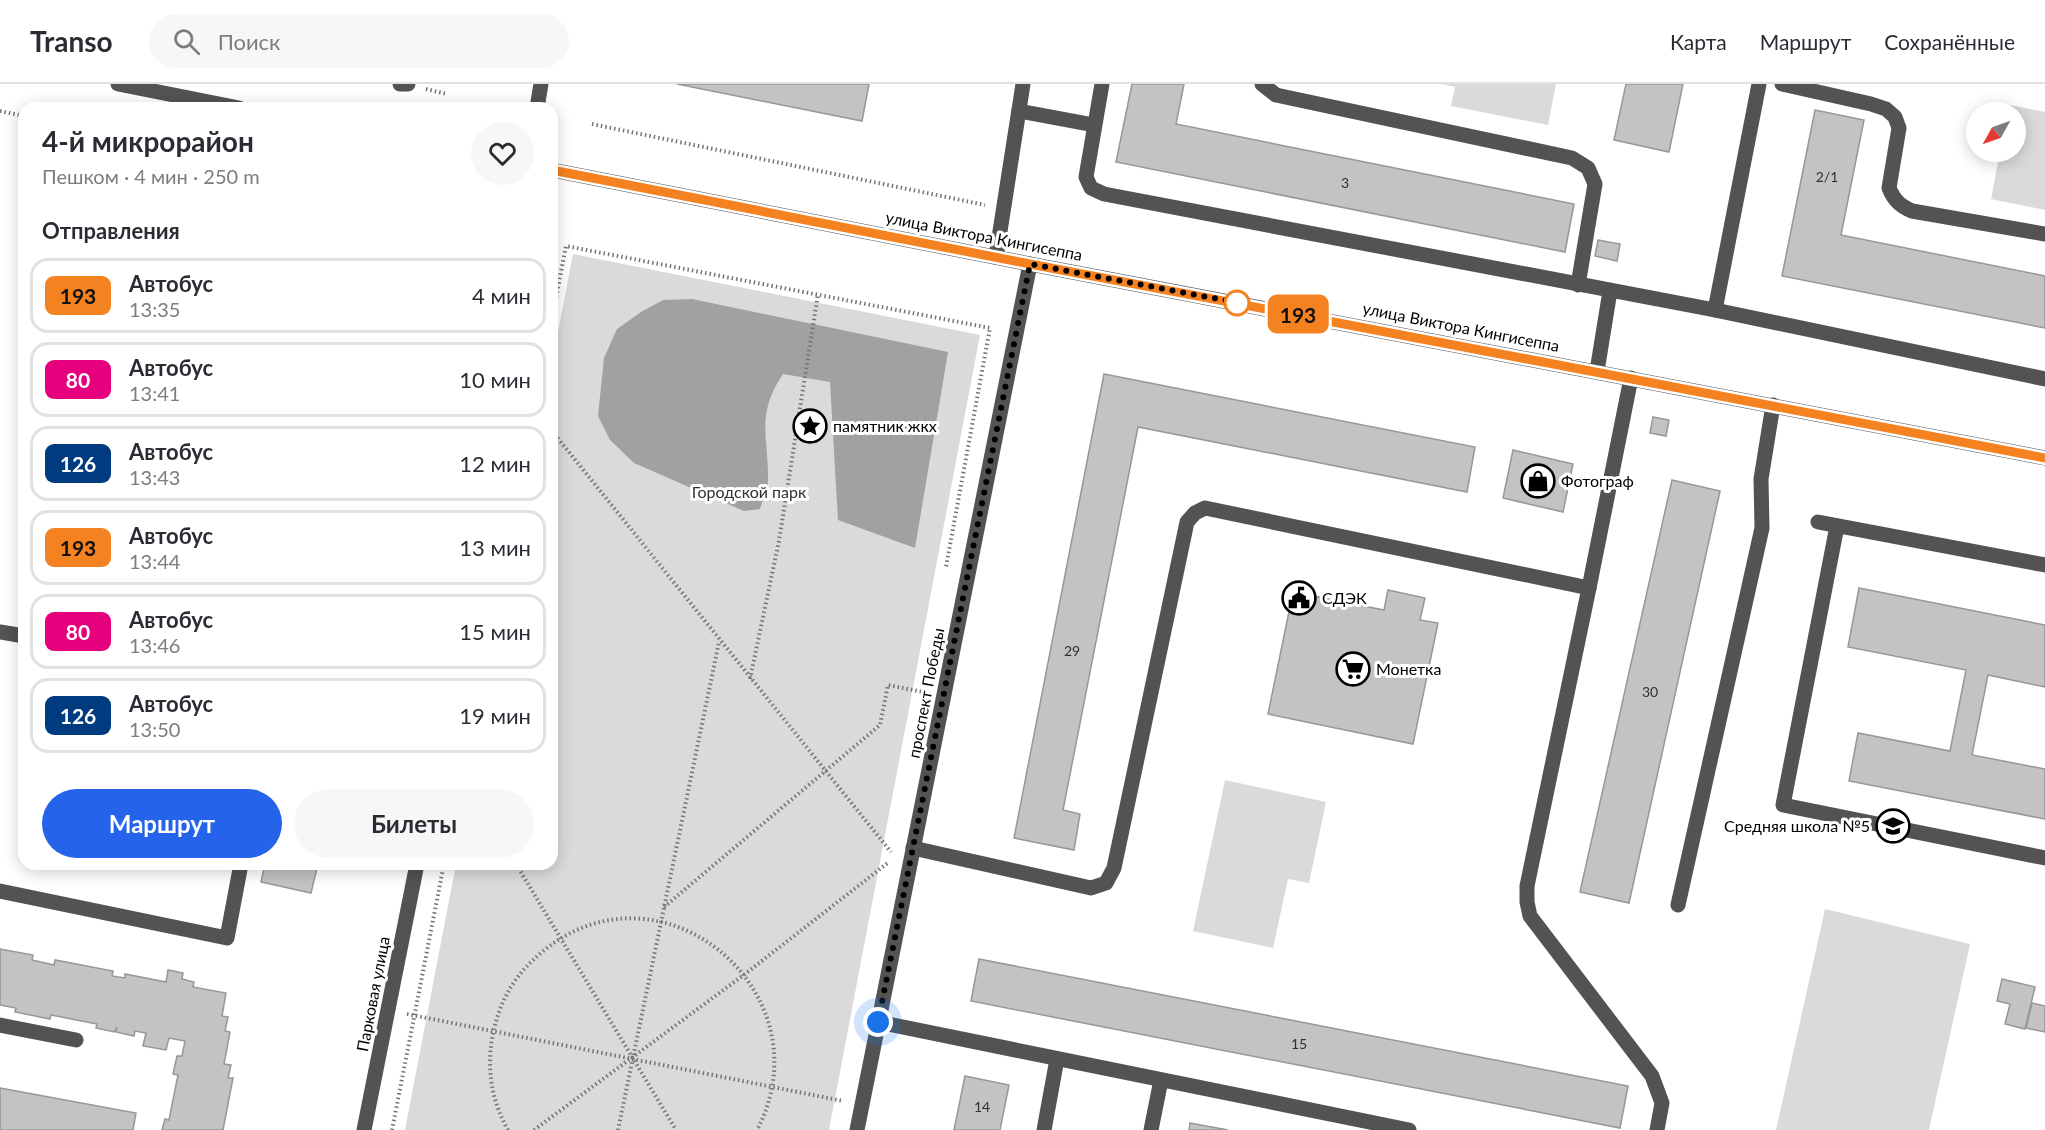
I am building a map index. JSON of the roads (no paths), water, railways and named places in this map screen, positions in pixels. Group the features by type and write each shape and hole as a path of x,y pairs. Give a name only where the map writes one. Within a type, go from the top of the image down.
{"street":[{"path":"118,84 155,88 214,102"},
{"path":"400,84 408,84"},
{"path":"538,102 541,84"},
{"path":"996,257 1023,84"},
{"path":"1102,84 1086,177 1091,188 1104,194 1715,310 2045,379"},
{"path":"1262,84 1276,95 1572,158 1588,168 1595,184 1578,285"},
{"path":"1715,310 1759,84"},
{"path":"1782,84 1871,104 1886,109 1896,117 1899,128 1889,188 1893,197 1902,206 1912,211 2045,234"},
{"path":"1019,111 1094,125"},
{"name":"улица Виктора Кингисеппа","path":"558,173 2045,458"},
{"name":"проспект Победы","path":"857,1130 1030,264"},
{"path":"1597,371 1610,291"},
{"path":"1631,378 1527,886 1527,902 1530,916 1652,1076 1662,1103 1657,1130"},
{"path":"1678,905 1762,528 1762,472 1773,405"},
{"path":"913,848 1090,888 1106,883 1114,868 1187,522 1195,513 1205,508 1589,588"},
{"path":"1818,522 2045,566"},
{"path":"1837,526 1783,805 2045,858"},
{"path":"0,632 18,635"},
{"path":"0,891 227,938 240,870"},
{"name":"Парковая улица","path":"364,1130 416,870"},
{"path":"878,1022 1409,1130"},
{"path":"0,1025 76,1040"},
{"path":"1044,1130 1057,1059"},
{"path":"1151,1130 1161,1080"}],"place":[{"name":"памятник жкх","path":"810,426"},
{"name":"Фотограф","path":"1538,481"},
{"name":"СДЭК","path":"1299,598"},
{"name":"Монетка","path":"1353,669"},
{"name":"Средняя школа №5","path":"1893,826"}],"park label":[{"name":"Городской парк","path":"749,492"}]}
